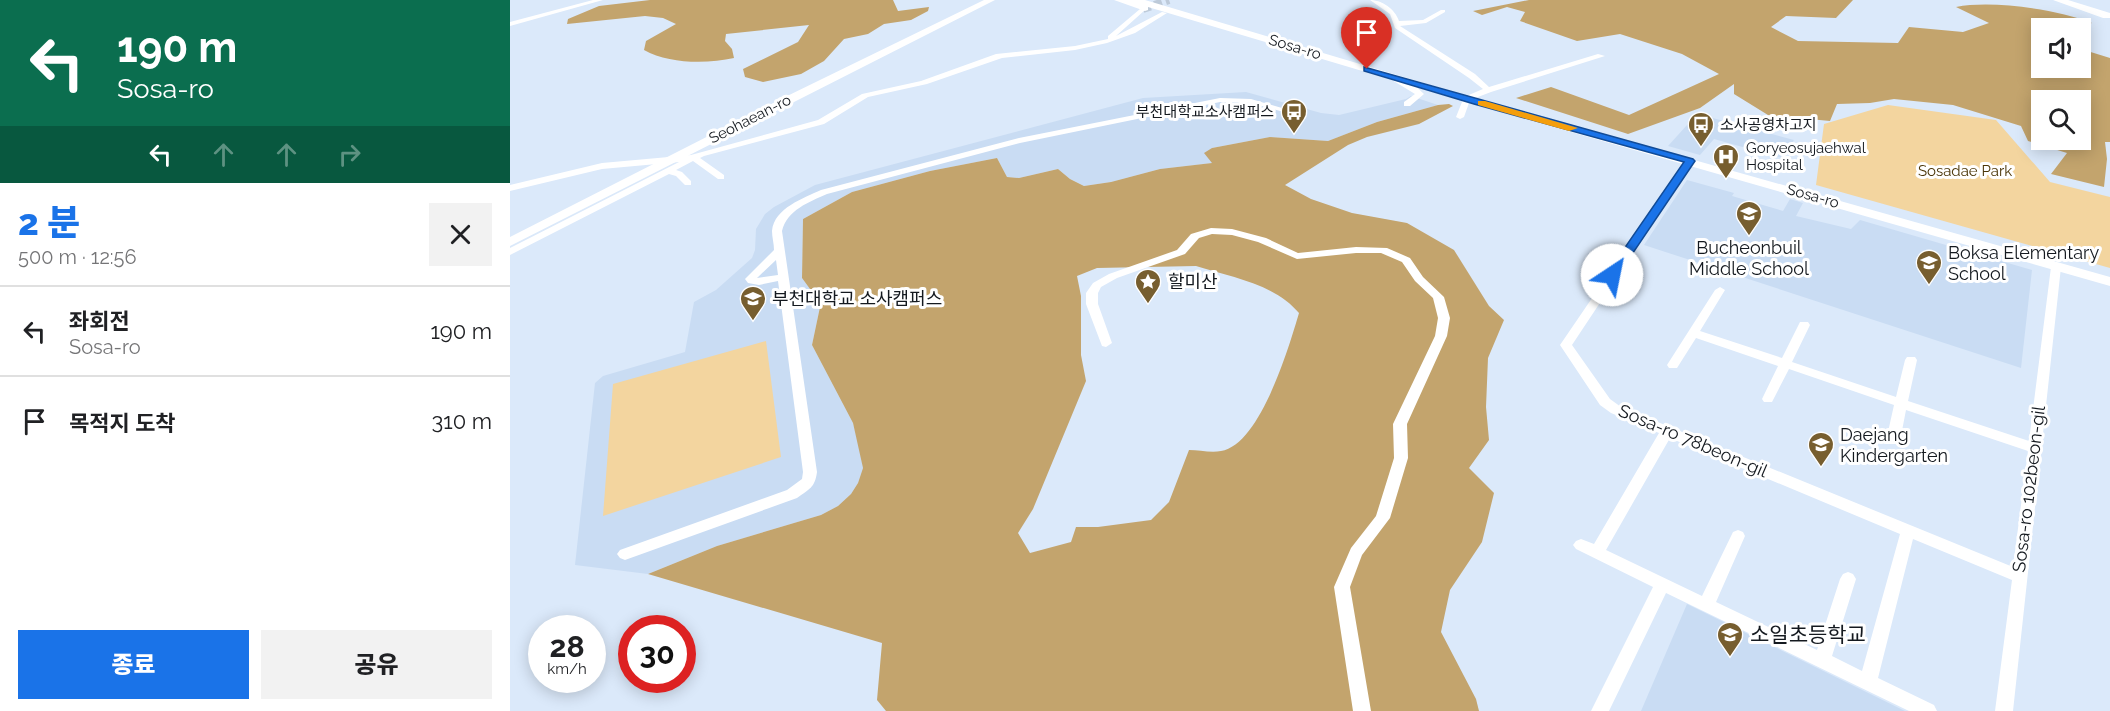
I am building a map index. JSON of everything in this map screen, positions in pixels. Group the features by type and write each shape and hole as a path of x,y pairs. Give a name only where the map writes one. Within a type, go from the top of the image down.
{"main road":[{"path":"2058,0 2108,16"}],"street":[{"path":"510,24 600,0"},
{"name":"Seohaean-ro","path":"511,241 620,174 858,56 978,0"},
{"name":"Seohaean-ro","path":"511,241 636,178 694,152 991,0"},
{"path":"1118,0 1231,33 1303,49"},
{"name":"Sosa-ro","path":"1137,0 1467,99 2110,282"},
{"path":"1161,0 1259,30 1303,49"},
{"path":"1374,0 1388,8 1396,18 1397,27 1472,76 1488,90"},
{"path":"1103,43 1122,30 1134,15 1142,10"},
{"path":"1396,23 1424,22 1443,11"},
{"path":"510,188 622,163 710,151 821,122 830,119 859,98 940,77 970,64 1003,54 1077,48 1115,41 1143,28 1164,14"},
{"path":"1460,117 1467,99 1488,90 1601,56"},
{"path":"1389,75 1420,94 1407,104"},
{"path":"625,554 792,494 809,482 810,472 777,231 783,218 802,202 831,190 1019,141 1208,101 1246,100 1295,113"},
{"path":"511,241 667,170 694,152"},
{"path":"694,152 703,166 715,171 721,177"},
{"name":"Sosa-ro 78beon-gil","path":"1690,161 1566,345 1605,402 1616,410 2018,576"},
{"path":"667,170 679,174 688,183"},
{"path":"1106,343 1092,304 1092,293 1097,285 1113,276 1181,252 1195,236 1211,231 1232,232 1262,240 1297,256 1356,250 1383,250 1406,260 1419,279 1438,297 1444,318 1441,336 1400,424 1401,458 1383,518 1356,552 1342,587 1362,711"},
{"path":"780,251 750,279 759,282 783,277"},
{"name":"Sosa-ro 102beon-gil","path":"2004,711 2056,267"},
{"path":"1674,365 1720,290"},
{"path":"1768,399 1804,325"},
{"path":"1694,333 2034,448"},
{"path":"1893,441 1911,360"},
{"path":"1597,553 1666,431"},
{"path":"1868,682 1908,530"},
{"path":"1706,605 1738,536"},
{"path":"1581,545 1928,711"},
{"path":"1822,660 1848,579"},
{"path":"1600,711 1662,584"}],"shaded area":[{"path":"650,0 893,0 898,11 929,7 928,11 911,20 884,24 868,34 844,39 824,61 801,74 763,82 745,77 743,69 798,42 809,25 726,34 725,41 732,49 734,58 700,62 665,58 644,50 646,41 676,24 663,18 645,16 567,24 568,19 599,6"},
{"path":"1529,0 1853,0 1836,18 1786,16 1771,27 1798,41 1898,43 1909,27 1963,32 1989,23 1956,7 2005,5 2043,10 2077,18 2031,18 2031,78 2091,78 2091,52 2110,58 2110,142 2105,142 2107,159 2104,187 2051,174 2067,153 2057,150 2091,150 2091,90 2031,90 2031,142 2028,141 2021,126 1953,105 1894,99 1870,103 1837,104 1830,121 1768,115 1734,94 1734,84 1700,108 1628,134 1516,98 1551,87 1629,115 1719,74 1682,54 1620,34 1577,41 1520,21 1525,12 1507,7 1482,15 1473,11"},
{"name":"부천대학교 소사캠퍼스","path":"1246,92 1321,113 1339,115 1411,96 1438,105 1377,122 1328,141 1270,137 1212,148 1213,163 1160,169 1111,182 1084,186 1070,179 1058,169 1019,178 1007,177 997,158 930,171 852,192 803,219 802,278 818,300 820,307 812,345 853,423 860,450 863,468 851,494 838,506 821,515 717,546 648,574 575,565 595,383 603,376 685,352 694,302 716,290 752,258 755,250 756,229 765,214 774,207 815,185 1143,98"},
{"path":"1438,105 1453,106 1419,124 1367,137 1348,145 1285,185 1311,199 1352,213 1407,223 1454,250 1489,306 1504,320 1488,358 1486,407 1489,440 1469,468 1494,493 1482,542 1450,590 1441,632 1476,699 1479,711 886,711 877,700 882,643 648,574 717,546 821,515 838,506 851,494 858,483 863,468 853,423 812,345 820,307 818,300 802,278 803,219 852,192 930,171 997,158 1007,177 1019,178 1058,169 1070,179 1084,186 1111,182 1160,169 1212,163 1204,153 1212,148 1270,137 1328,141 1377,122","holes":["1196,266 1265,288 1289,303 1299,313 1280,370 1260,414 1248,432 1235,445 1217,452 1189,450 1169,502 1151,520 1098,527 1076,527 1071,542 1030,553 1018,533 1033,509 1086,381 1081,355 1081,296 1077,276 1097,268"]},
{"name":"소사공영차고지","path":"1697,114 1794,140 1782,158 1714,139 1700,155 1668,146"},
{"path":"1687,180 1734,193 1732,196 1783,211 1790,199 1803,203 1796,216 1851,229 1860,220 2032,270 2021,368 1644,245"},
{"name":"소일초등학교","path":"1687,604 1905,711 1641,711"}],"green space":[{"name":"Sosadae Park","path":"1888,105 1996,120 2050,182 2110,197 2110,268 1816,185 1824,124"},
{"path":"766,341 781,457 603,516 613,384"}],"tunnel":[{"path":"1143,9 1169,0"}],"slow traffic":[{"path":"1481,103 1573,128"}],"place":[{"name":"부천대학교소사캠퍼스","path":"1294,135"},
{"name":"소사공영차고지","path":"1701,148"},
{"name":"Goryeosujaehwal Hospital","path":"1726,180"},
{"name":"Bucheonbuil Middle School","path":"1749,237"},
{"name":"Boksa Elementary School","path":"1929,286"},
{"name":"할미산","path":"1148,305"},
{"name":"부천대학교 소사캠퍼스","path":"753,322"},
{"name":"Daejang Kindergarten","path":"1821,468"},
{"name":"소일초등학교","path":"1730,658"}],"route":[{"path":"1367,69 1690,161 1612,275"}]}
